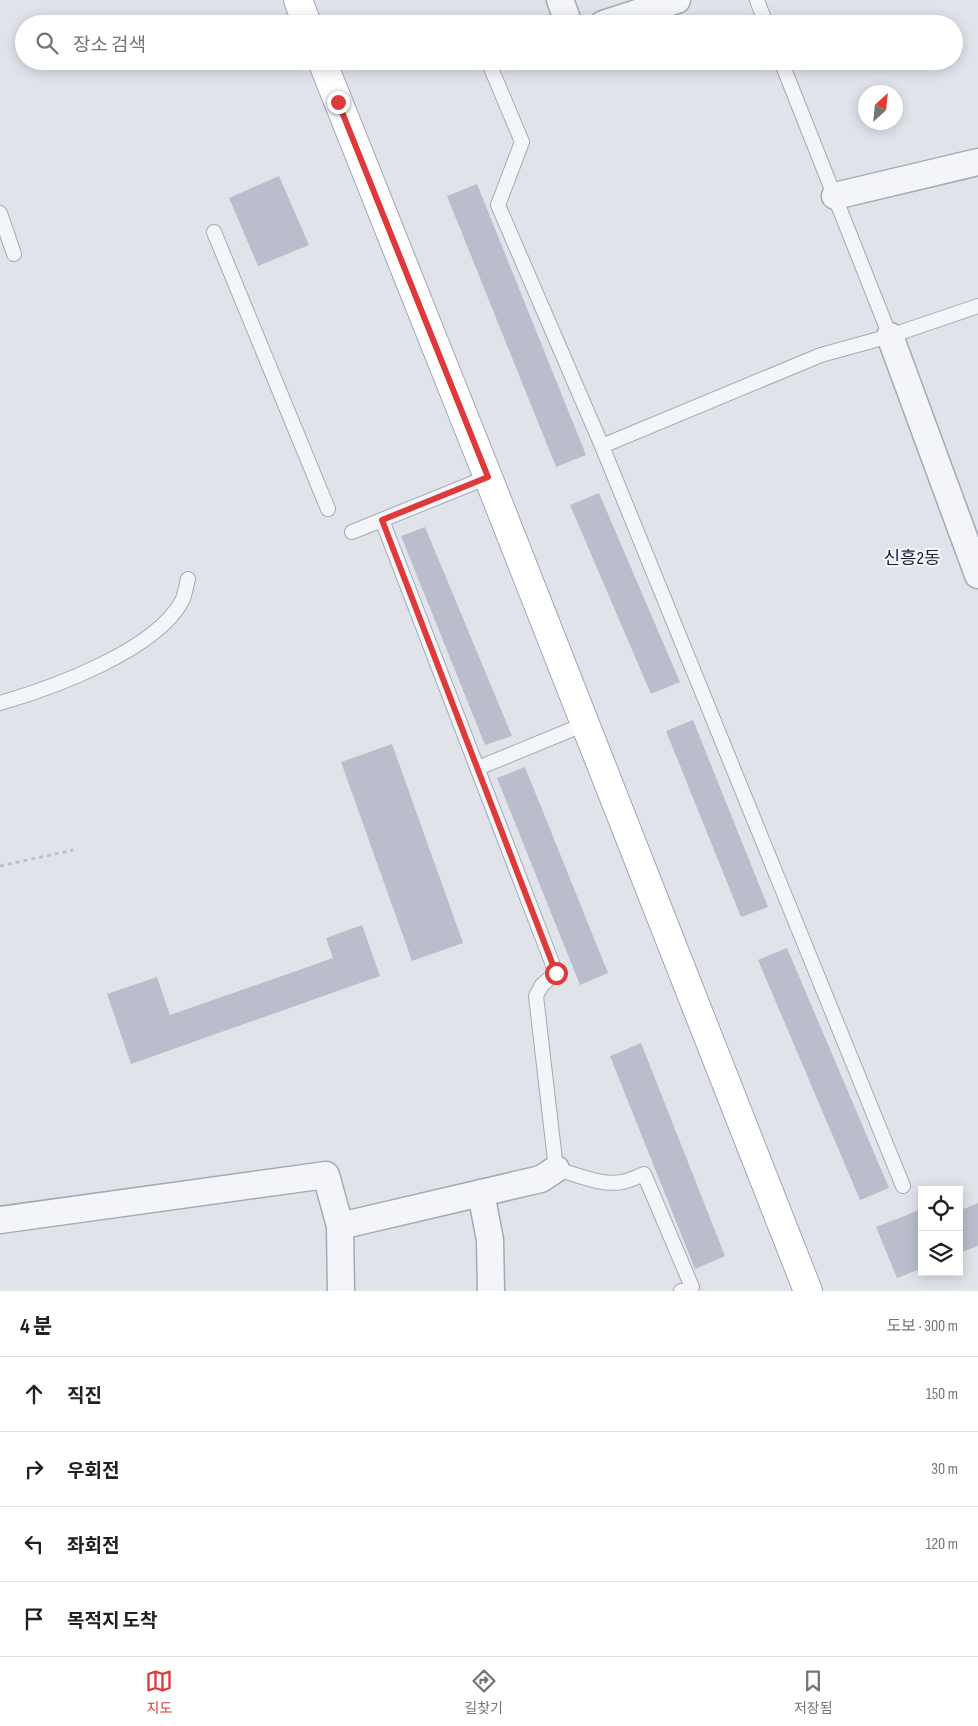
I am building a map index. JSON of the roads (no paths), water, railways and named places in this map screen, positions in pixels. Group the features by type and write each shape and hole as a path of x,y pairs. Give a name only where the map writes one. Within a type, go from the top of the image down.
{"main road":[{"path":"298,0 304,15"},
{"path":"326,70 808,1291"}],"street":[{"path":"560,0 566,15"},
{"path":"631,15 677,0"},
{"path":"834,196 978,162"},
{"path":"890,336 978,575"},
{"path":"340,1226 541,1179 556,1169"},
{"path":"0,1220 326,1175 340,1226 341,1291"},
{"path":"481,1193 490,1240 491,1291"}],"lane":[{"path":"757,0 763,15"},
{"path":"492,70 522,142 498,205 602,446 903,1186"},
{"path":"785,70 890,336"},
{"path":"0,213 14,254"},
{"path":"214,232 328,509"},
{"path":"602,446 821,355 890,336 978,306"},
{"path":"352,532 488,477"},
{"path":"382,520 556,973 542,984 536,996 556,1169 612,1182 622,1182 644,1174 692,1287 681,1291"},
{"path":"0,704 33,694 112,660 162,628 182,600 188,579"},
{"path":"478,768 585,724"}],"district":[{"name":"신흥2동","path":"912,558"}]}
